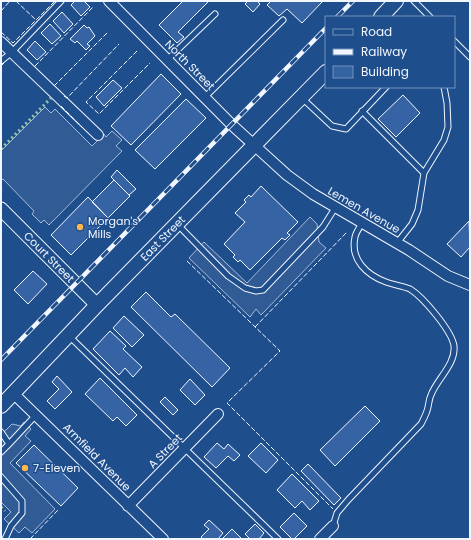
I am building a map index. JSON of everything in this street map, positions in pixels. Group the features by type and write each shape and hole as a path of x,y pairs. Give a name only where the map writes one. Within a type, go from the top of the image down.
{"main road":[{"path":"384,16 396,1"},
{"name":"East Street","path":"1,406 97,305 325,73"}],"street":[{"name":"North Street","path":"109,1 254,146"},
{"path":"1,42 98,135"},
{"name":"Lemen Avenue","path":"254,146 286,175 335,208 397,243 448,276 470,284"},
{"name":"Court Street","path":"1,209 97,305"},
{"name":"Armfield Avenue","path":"13,393 163,539"},
{"name":"A Street","path":"128,506 218,414"},
{"path":"320,539 333,526"}],"lane":[{"path":"1,61 12,52 60,1"},
{"path":"414,1 429,16"},
{"path":"168,60 214,14"},
{"path":"205,97 283,20"},
{"path":"455,42 470,57"},
{"path":"301,97 332,126 346,128 385,88"},
{"path":"397,243 412,224 418,210 424,173 444,140 448,128 447,103 444,88"},
{"path":"362,111 424,173"},
{"path":"177,224 228,276 245,288 256,292 262,290 323,227 335,208"},
{"path":"333,526 337,513 348,500 421,424 426,415 431,395 453,356 454,347 452,338 441,320 415,294 409,289 387,283 375,277 361,267 354,245 356,235 362,223"},
{"path":"68,335 278,539"},
{"path":"1,452 37,415"},
{"path":"1,432 9,444"},
{"path":"1,477 22,500 22,513 11,526 5,539"}],"shaded area":[{"path":"45,107 51,113 55,109 92,146 104,134 106,137 112,131 122,140 116,146 122,151 49,225 44,220 41,223 32,214 34,211 3,179 1,181 1,151"},
{"path":"310,217 317,224 319,242 326,248 261,315 256,309 250,317 189,258 204,242 247,283"},
{"path":"24,422 31,429 25,436 31,441 10,463 55,509 32,533 25,527 19,533 4,519 11,512 1,502 1,435 12,424 21,426"}],"building":[{"path":"75,1 84,1 90,7 81,16 71,5"},
{"path":"183,1 209,1 178,32 184,37 177,43 159,25"},
{"path":"248,1 257,1 260,4 253,12 245,4"},
{"path":"271,1 323,1 302,23 287,9 279,16 267,5"},
{"path":"62,12 73,24 64,33 53,21"},
{"path":"50,24 61,36 52,44 41,33"},
{"path":"84,25 87,28 89,27 95,36 87,44 90,46 86,50 77,41 75,43 70,39"},
{"path":"35,41 46,52 37,60 27,50"},
{"path":"161,74 181,94 131,145 111,126"},
{"path":"113,80 122,88 104,106 96,97"},
{"path":"403,95 420,113 396,137 378,119"},
{"path":"186,99 206,118 155,169 135,150"},
{"path":"117,170 136,189 129,195 111,177"},
{"path":"114,180 130,196 108,218 92,202"},
{"path":"261,186 298,222 287,233 290,235 285,240 282,238 250,270 240,260 238,262 233,257 235,255 224,244 245,222 235,213 246,202 244,200 249,195 251,197"},
{"path":"88,197 108,218 71,255 51,235"},
{"path":"469,221 470,247 461,257 447,244"},
{"path":"33,271 47,284 28,304 14,290"},
{"path":"146,292 171,317 175,314 230,368 212,387 131,307"},
{"path":"124,316 144,335 132,347 113,328"},
{"path":"110,331 126,346 123,349 142,367 133,377 125,368 119,375 93,349"},
{"path":"57,376 72,392 55,409 47,401 59,389 52,382"},
{"path":"100,378 137,415 126,426 117,417 113,421 85,394"},
{"path":"190,379 205,395 195,405 180,390"},
{"path":"165,397 178,410 173,415 160,402"},
{"path":"365,406 380,421 335,466 320,450"},
{"path":"217,443 224,449 228,444 240,455 234,461 228,456 216,468 204,457"},
{"path":"261,443 278,460 266,473 248,456"},
{"path":"34,445 78,488 61,506 16,463"},
{"path":"308,464 341,498 334,505 301,471"},
{"path":"292,474 319,501 310,510 302,501 295,508 277,490"},
{"path":"294,513 307,526 294,539 292,539 280,527"},
{"path":"209,520 223,533 218,539 203,539 201,537 209,529 204,525"},
{"path":"255,524 264,533 259,539 250,539 245,534"},
{"path":"232,529 242,539 222,539"}],"railway":[{"path":"338,16 353,1"},
{"path":"1,360 325,29"}],"hedge":[{"path":"1,149 51,98"},
{"path":"1,507 5,511"}],"fence":[{"path":"1,11 10,1"},
{"path":"16,1 36,20"},
{"path":"1,32 13,43 55,1"},
{"path":"35,66 93,7"},
{"path":"54,86 107,33"},
{"path":"64,96 67,98 119,44"},
{"path":"137,51 86,102 99,114 150,63"},
{"path":"1,66 4,63"},
{"path":"61,106 84,129"},
{"path":"255,327 347,232"},
{"path":"187,261 280,351 227,403 333,509"},
{"path":"30,539 59,509"}],"place":[{"name":"Morgan's Mills","path":"80,227"},
{"name":"7-Eleven","path":"25,468"}]}
